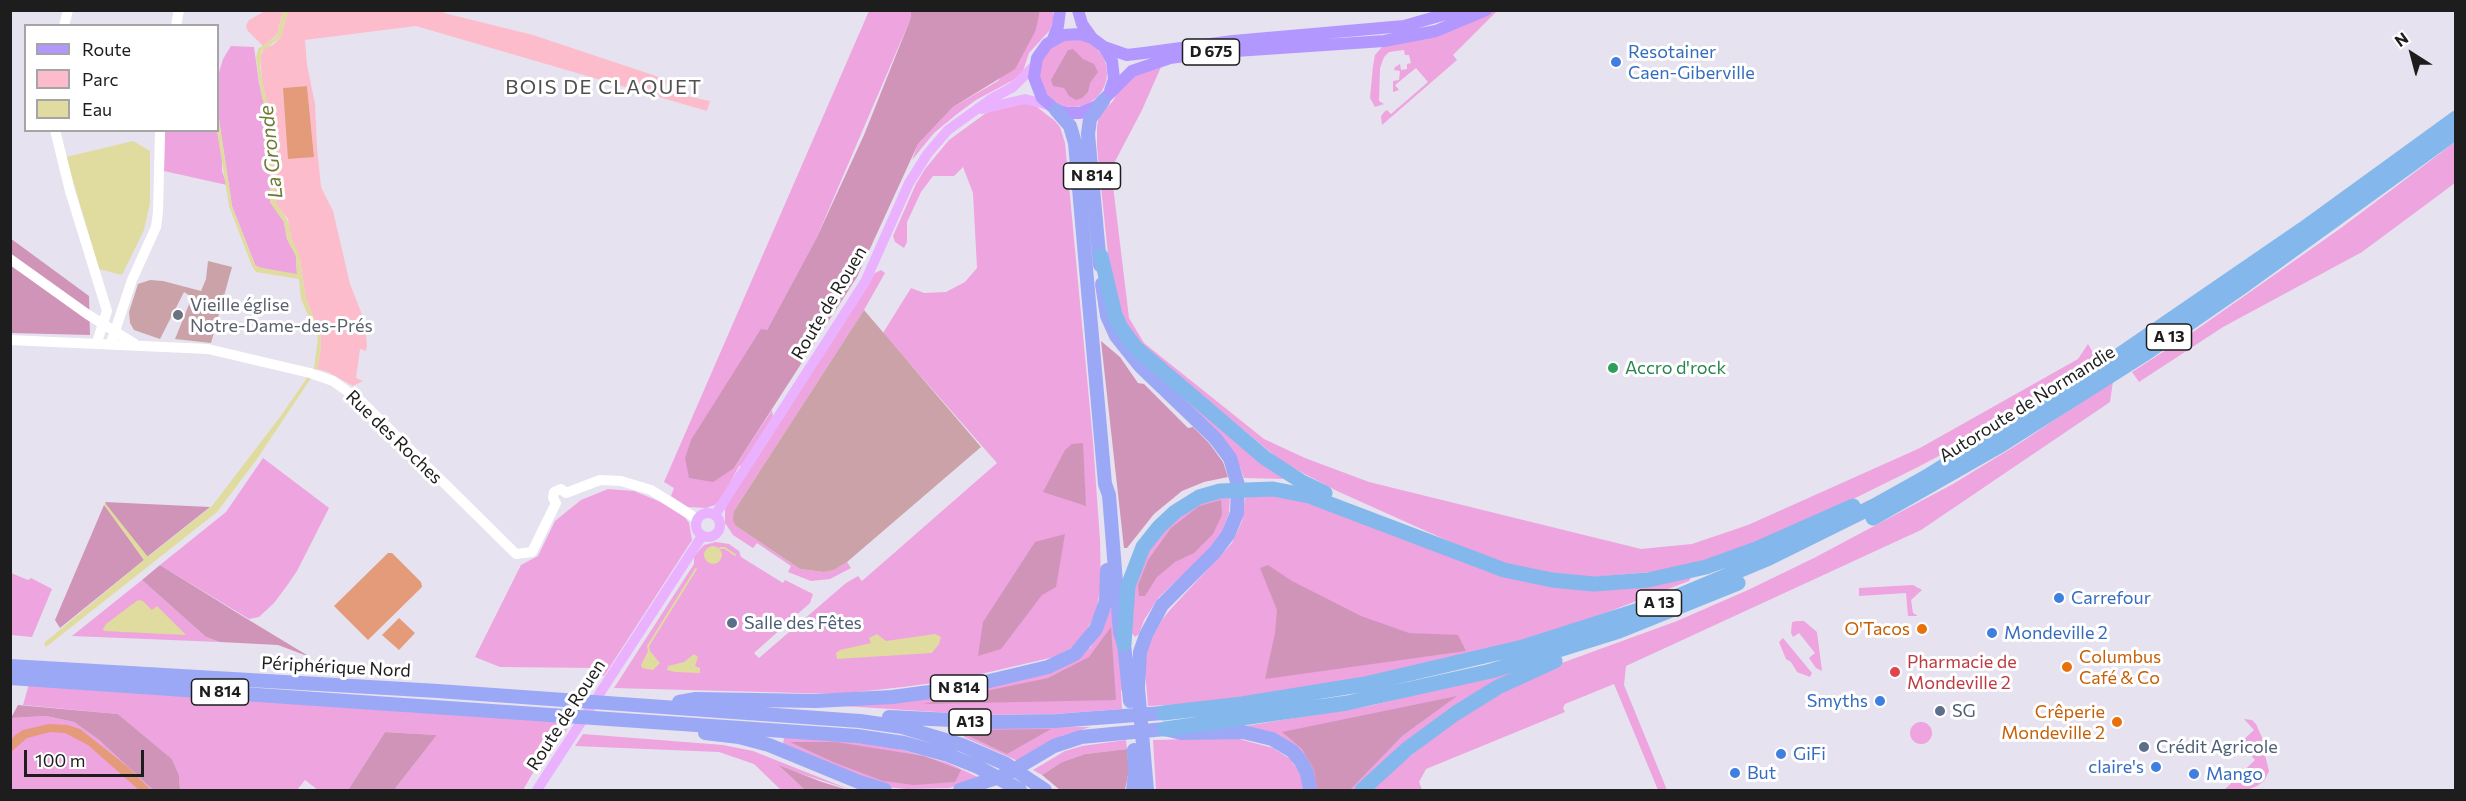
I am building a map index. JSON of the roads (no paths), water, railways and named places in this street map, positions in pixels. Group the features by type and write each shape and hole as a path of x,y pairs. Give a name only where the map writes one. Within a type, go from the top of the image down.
{"highway":[{"name":"N 814","path":"1106,96 1091,115 1088,134 1105,307 1109,323 1116,336 1140,366 1215,438 1230,458 1238,484 1236,513 1224,542 1162,605 1140,652 1133,688"},
{"name":"N 814","path":"1052,107 1070,126 1076,143 1120,632 1133,688 1139,762 1147,790"},
{"name":"Autoroute de Normandie","path":"1988,438 2099,369 2196,303 2456,118"},
{"name":"Autoroute de Normandie","path":"1582,643 1658,616 1772,568 1869,520 1940,481 2143,355 2264,272 2456,132"},
{"path":"1101,256 1115,315 1121,328 1136,348 1270,463 1302,482 1350,504 1370,518"},
{"path":"1124,644 1128,586 1143,548 1174,512 1193,500 1220,491 1257,488 1309,496 1486,564 1527,576 1593,584 1648,580 1706,567 1756,549 1884,491 1988,438"},
{"name":"A 13","path":"1163,712 1242,704 1365,684 1523,647 1654,605 1727,576 1822,533 1874,506 1988,438"},
{"name":"N 814","path":"659,706 696,699 816,701 892,697 960,688 1060,663 1075,654 1088,641 1096,629 1104,608 1107,576 1103,496 1105,484"},
{"path":"1362,790 1402,753 1456,713 1498,687 1569,655 1582,643"},
{"name":"A 13","path":"1165,729 1302,710 1389,694 1491,671 1582,643"},
{"name":"Périphérique Nord","path":"13,672 659,722"},
{"name":"Périphérique Nord","path":"33,674 659,706"},
{"name":"N 814","path":"659,706 777,713 902,727 948,740 1006,764 1045,790"},
{"name":"A13","path":"777,713 788,710 994,723 1056,721 1163,712"},
{"name":"N 814","path":"659,722 805,731 888,740 941,753 991,773 1020,790"},
{"path":"659,722 674,729 739,737 762,743 859,782 885,790"},
{"path":"960,790 1005,775 1054,746 1081,737 1165,729 1181,733 1243,732 1272,739 1292,751 1300,759 1309,777 1310,790"},
{"name":"N 814","path":"1133,790 1139,762"}],"main road":[{"path":"1053,39 1058,26 1060,10"},
{"path":"1078,10 1082,24 1092,38 1104,47 1114,68 1114,79 1106,96 1091,110 1068,113 1052,107 1038,91 1034,77 1034,66 1041,50 1053,39 1070,33 1092,38"},
{"name":"D 675","path":"1104,47 1127,55 1233,41 1384,28 1425,21 1460,10"},
{"name":"D 675","path":"1106,96 1132,71 1170,58 1206,53 1384,41 1436,31 1486,10"},
{"name":"Route de Rouen","path":"537,790 702,536 711,537 718,531 719,521 715,515 865,282 917,169 948,130 991,99 1013,87 1034,66"},
{"name":"Route de Rouen","path":"973,112 1016,99 1035,100 1052,107"},
{"path":"702,536 696,529 697,519 707,513 715,515"}],"street":[{"path":"55,132 70,191 107,311 97,342"},
{"path":"111,343 132,280 156,227 160,132"},
{"path":"10,259 102,322 140,344"},
{"path":"122,313 133,336 140,344"},
{"name":"Rue des Roches","path":"10,340 97,342 208,349 312,373 333,381 361,401 516,554 524,555 532,552 556,502 552,498 554,492 561,489 566,494 600,480 621,481 651,490 697,519"}],"water":[{"path":"283,11 288,11 281,37 261,52 260,67 264,91 272,116 269,151 274,168 275,201 289,223 291,238 299,254 306,299 320,333 321,349 317,369 257,459 217,512 46,647 44,643 144,560 104,505 105,503 148,557 212,506 314,368 318,338 301,299 299,279 256,272 252,266 229,206 217,132 219,132 219,120 232,206 255,265 297,274 296,256 287,239 284,222 270,202 270,169 265,148 268,120 256,58 258,49 277,36"},
{"path":"133,141 150,151 150,203 144,230 122,275 99,269 66,157"},
{"path":"713,546 719,549 722,555 719,561 713,564 707,561 704,555 707,549"},
{"path":"138,600 143,601 152,610 157,606 186,635 104,631 106,624"},
{"path":"877,634 886,641 935,634 941,637 932,653 837,659 836,653 840,650 871,643 869,638"},
{"path":"648,651 660,663 653,670 642,668 641,665"},
{"path":"694,654 698,657 695,666 700,668 700,673 667,670 668,666 684,662"}],"waterway":[{"path":"720,548 725,548 735,555"},
{"path":"649,651 648,646 696,569"}],"place":[{"name":"Resotainer Caen-Giberville","path":"1616,62"},
{"name":"Vieille église Notre-Dame-des-Prés","path":"178,315"},
{"name":"Accro d'rock","path":"1613,368"},
{"name":"Carrefour","path":"2059,598"},
{"name":"Salle des Fêtes","path":"732,623"},
{"name":"O'Tacos","path":"1922,629"},
{"name":"Mondeville 2","path":"1992,633"},
{"name":"Columbus Café & Co","path":"2067,667"},
{"name":"Pharmacie de Mondeville 2","path":"1895,672"},
{"name":"Smyths","path":"1880,701"},
{"name":"SG","path":"1940,711"},
{"name":"Crêperie Mondeville 2","path":"2117,722"},
{"name":"Crédit Agricole","path":"2144,747"},
{"name":"GiFi","path":"1781,754"},
{"name":"claire's","path":"2156,767"},
{"name":"But","path":"1735,773"},
{"name":"Mango","path":"2194,774"}],"district":[{"name":"BOIS DE CLAQUET","path":"604,87"}],"water label":[{"name":"La Gronde","path":"271,152"}]}
